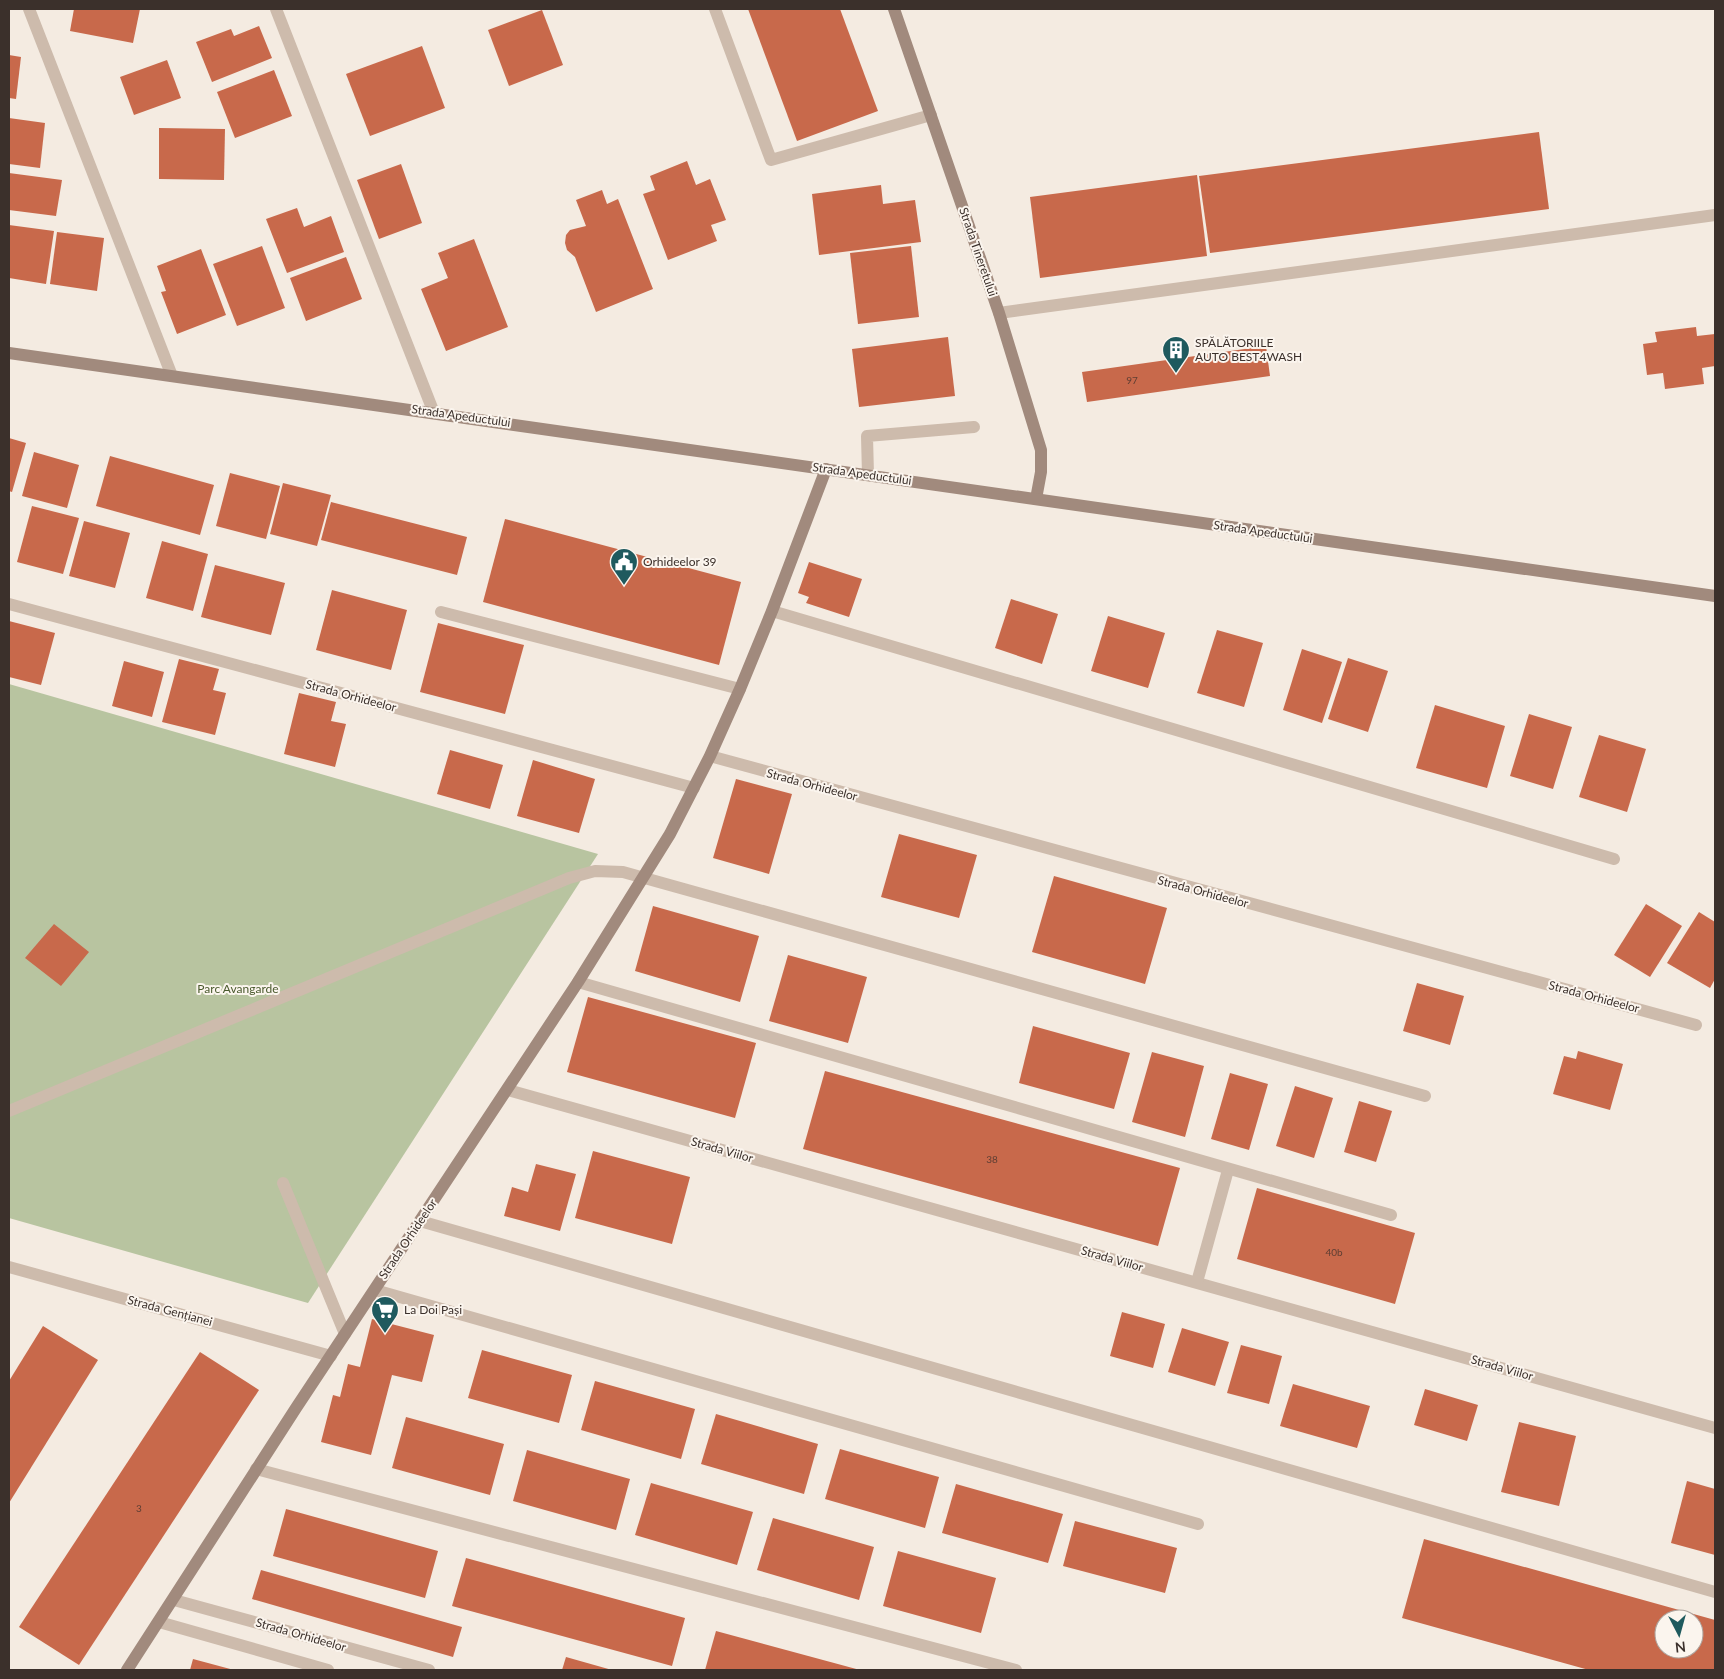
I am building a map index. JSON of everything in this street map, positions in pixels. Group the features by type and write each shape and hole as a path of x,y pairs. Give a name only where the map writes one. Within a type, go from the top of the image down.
{"street":[{"path":"29,9 172,376"},
{"path":"276,9 434,413"},
{"path":"715,9 770,160 931,115"},
{"name":"Strada Tineretului","path":"894,9 999,313 1041,450 1041,472 1036,499"},
{"path":"999,313 1715,215"},
{"name":"Strada Apeductului","path":"10,351 172,376 1715,596"},
{"path":"868,475 867,436 974,427"},
{"name":"Strada Orhideelor","path":"127,1670 174,1600 256,1469 508,1090 643,879 710,756 772,612 826,469"},
{"name":"Strada Orhideelor","path":"9,604 694,788"},
{"path":"441,612 740,688"},
{"path":"772,612 1614,859"},
{"name":"Strada Orhideelor","path":"710,756 1696,1025"},
{"path":"9,1111 569,878 595,871 623,872 1425,1096"},
{"path":"578,982 1228,1170 1391,1215"},
{"name":"Strada Viilor","path":"508,1090 1715,1428"},
{"path":"1197,1282 1228,1170"},
{"path":"283,1183 345,1334"},
{"path":"420,1221 1715,1592"},
{"name":"Strada Gențianei","path":"9,1267 331,1356"},
{"path":"375,1290 1198,1524"},
{"path":"256,1469 1016,1670"},
{"name":"Strada Orhideelor","path":"174,1600 429,1670"},
{"path":"159,1622 328,1670"}],"green space":[{"name":"Parc Avangarde","path":"9,684 598,854 308,1303 9,1218"}],"building":[{"path":"74,9 140,9 133,43 70,31"},
{"path":"748,9 840,9 878,111 797,141"},
{"path":"542,10 563,65 509,86 488,30"},
{"path":"259,26 272,58 212,82 196,42 231,29 234,36"},
{"path":"422,46 445,108 370,136 346,74"},
{"path":"9,55 21,57 16,99 9,98"},
{"path":"167,60 181,98 134,115 120,77"},
{"path":"274,70 292,116 235,138 217,92"},
{"path":"9,118 45,123 40,168 9,164"},
{"path":"159,128 225,129 224,180 159,179"},
{"path":"1539,132 1549,209 1210,253 1199,176"},
{"path":"687,161 696,185 710,179 726,220 711,225 717,241 668,260 643,194 655,190 650,176"},
{"path":"401,164 422,223 379,239 357,180"},
{"path":"9,173 62,180 56,216 9,210"},
{"path":"1197,175 1207,256 1040,278 1030,197"},
{"path":"881,185 883,204 915,200 921,242 819,255 812,194"},
{"path":"602,190 607,204 618,199 653,289 596,312 575,257 567,250 565,243 566,235 570,230 586,226 576,200"},
{"path":"297,208 304,227 331,216 344,252 287,273 266,219"},
{"path":"9,225 54,231 46,284 9,278"},
{"path":"57,232 104,238 97,291 50,284"},
{"path":"474,239 508,327 446,351 421,289 448,278 438,253"},
{"path":"262,246 285,308 237,326 213,264"},
{"path":"911,246 919,317 858,324 850,253"},
{"path":"201,249 226,315 177,334 161,292 166,291 157,266"},
{"path":"346,257 362,299 306,321 290,278"},
{"path":"1696,327 1697,336 1715,334 1715,366 1702,368 1704,384 1665,389 1663,373 1647,375 1643,344 1657,342 1655,332"},
{"path":"948,337 955,396 859,407 852,349"},
{"name":"SPĂLĂTORIILE AUTO BEST4WASH","path":"1266,346 1270,376 1087,402 1082,372"},
{"path":"9,438 26,443 12,492 9,491"},
{"path":"34,452 79,465 67,508 22,496"},
{"path":"110,456 214,485 200,535 96,506"},
{"path":"230,473 280,486 266,539 216,526"},
{"path":"283,483 331,495 317,546 270,534"},
{"path":"331,502 467,537 457,575 321,540"},
{"path":"32,506 79,518 63,574 17,562"},
{"path":"505,519 741,582 719,665 483,602"},
{"path":"84,521 130,533 115,588 69,576"},
{"path":"162,541 208,554 193,611 146,598"},
{"path":"809,562 862,579 849,617 806,603 809,597 798,593"},
{"path":"215,565 285,583 271,635 201,617"},
{"path":"332,590 407,610 391,670 316,650"},
{"path":"1011,599 1058,614 1042,664 995,648"},
{"path":"1108,616 1165,633 1148,688 1091,671"},
{"path":"9,621 55,633 41,685 9,677"},
{"path":"438,623 524,645 505,714 420,692"},
{"path":"1217,630 1263,643 1244,707 1197,693"},
{"path":"1302,649 1342,662 1322,723 1283,710"},
{"path":"1348,658 1388,671 1368,732 1328,719"},
{"path":"179,659 219,669 213,690 226,693 215,735 162,722"},
{"path":"124,661 164,672 152,717 112,706"},
{"path":"299,693 336,702 331,721 346,724 335,767 284,754"},
{"path":"1435,705 1505,726 1487,788 1416,768"},
{"path":"1529,714 1572,727 1553,789 1510,776"},
{"path":"1599,735 1646,749 1627,812 1579,797"},
{"path":"450,750 503,765 490,809 437,794"},
{"path":"533,760 595,779 579,833 517,816"},
{"path":"736,779 792,794 769,874 713,858"},
{"path":"899,834 977,855 959,918 881,897"},
{"path":"1054,876 1167,908 1145,984 1032,952"},
{"path":"1646,904 1682,926 1650,977 1614,955"},
{"path":"653,906 759,936 740,1002 635,971"},
{"path":"1699,912 1715,922 1715,979 1710,988 1667,963"},
{"path":"54,924 89,952 61,986 25,958"},
{"path":"788,955 867,977 848,1043 769,1021"},
{"path":"1417,983 1464,996 1450,1045 1403,1031"},
{"path":"588,997 756,1043 735,1118 567,1072"},
{"path":"1033,1026 1130,1053 1114,1109 1019,1083"},
{"path":"1578,1051 1623,1064 1610,1110 1553,1094 1564,1056 1576,1059"},
{"path":"1152,1052 1204,1066 1185,1137 1132,1122"},
{"path":"825,1071 1180,1168 1158,1246 803,1149"},
{"path":"1230,1073 1268,1084 1249,1150 1211,1139"},
{"path":"1295,1086 1333,1098 1314,1158 1276,1146"},
{"path":"1359,1101 1392,1111 1376,1162 1344,1152"},
{"path":"593,1151 690,1177 672,1244 575,1218"},
{"path":"536,1164 576,1174 560,1231 504,1216 512,1187 528,1192"},
{"path":"1257,1188 1415,1233 1395,1304 1237,1259"},
{"path":"1122,1312 1165,1324 1153,1368 1110,1356"},
{"path":"372,1319 434,1335 422,1382 392,1375 371,1455 321,1442 333,1395 340,1397 348,1364 360,1367"},
{"path":"43,1326 98,1360 9,1503 9,1381"},
{"path":"1182,1328 1229,1342 1215,1386 1168,1372"},
{"path":"1241,1345 1282,1356 1269,1404 1227,1393"},
{"path":"482,1350 572,1375 559,1423 468,1398"},
{"path":"200,1352 259,1390 79,1665 19,1627"},
{"path":"595,1381 695,1409 681,1459 581,1430"},
{"path":"1293,1384 1370,1406 1357,1448 1280,1426"},
{"path":"1425,1389 1478,1405 1467,1441 1414,1425"},
{"path":"716,1414 818,1444 804,1494 701,1464"},
{"path":"406,1417 504,1444 490,1495 392,1468"},
{"path":"1519,1422 1576,1436 1559,1506 1501,1492"},
{"path":"840,1449 939,1477 925,1528 825,1499"},
{"path":"527,1450 630,1479 616,1530 513,1501"},
{"path":"1687,1481 1715,1489 1715,1555 1671,1543"},
{"path":"651,1483 753,1512 737,1565 635,1535"},
{"path":"956,1484 1063,1514 1048,1563 942,1533"},
{"path":"286,1509 438,1551 425,1598 273,1556"},
{"path":"773,1518 874,1547 859,1600 757,1570"},
{"path":"1075,1521 1177,1548 1165,1593 1063,1566"},
{"path":"1424,1539 1675,1609 1654,1609 1654,1659 1704,1659 1704,1617 1715,1620 1715,1670 1589,1670 1402,1618"},
{"path":"898,1551 996,1578 981,1633 883,1606"},
{"path":"466,1558 685,1618 672,1666 452,1606"},
{"path":"261,1570 462,1627 453,1657 252,1599"},
{"path":"716,1631 860,1670 705,1670"},
{"path":"566,1657 612,1670 562,1670"},
{"path":"193,1659 234,1670 190,1670"}],"place":[{"name":"SPĂLĂTORIILE AUTO BEST4WASH","path":"1176,374"},
{"name":"Orhideelor 39","path":"624,586"},
{"name":"La Doi Pași","path":"385,1334"}]}
